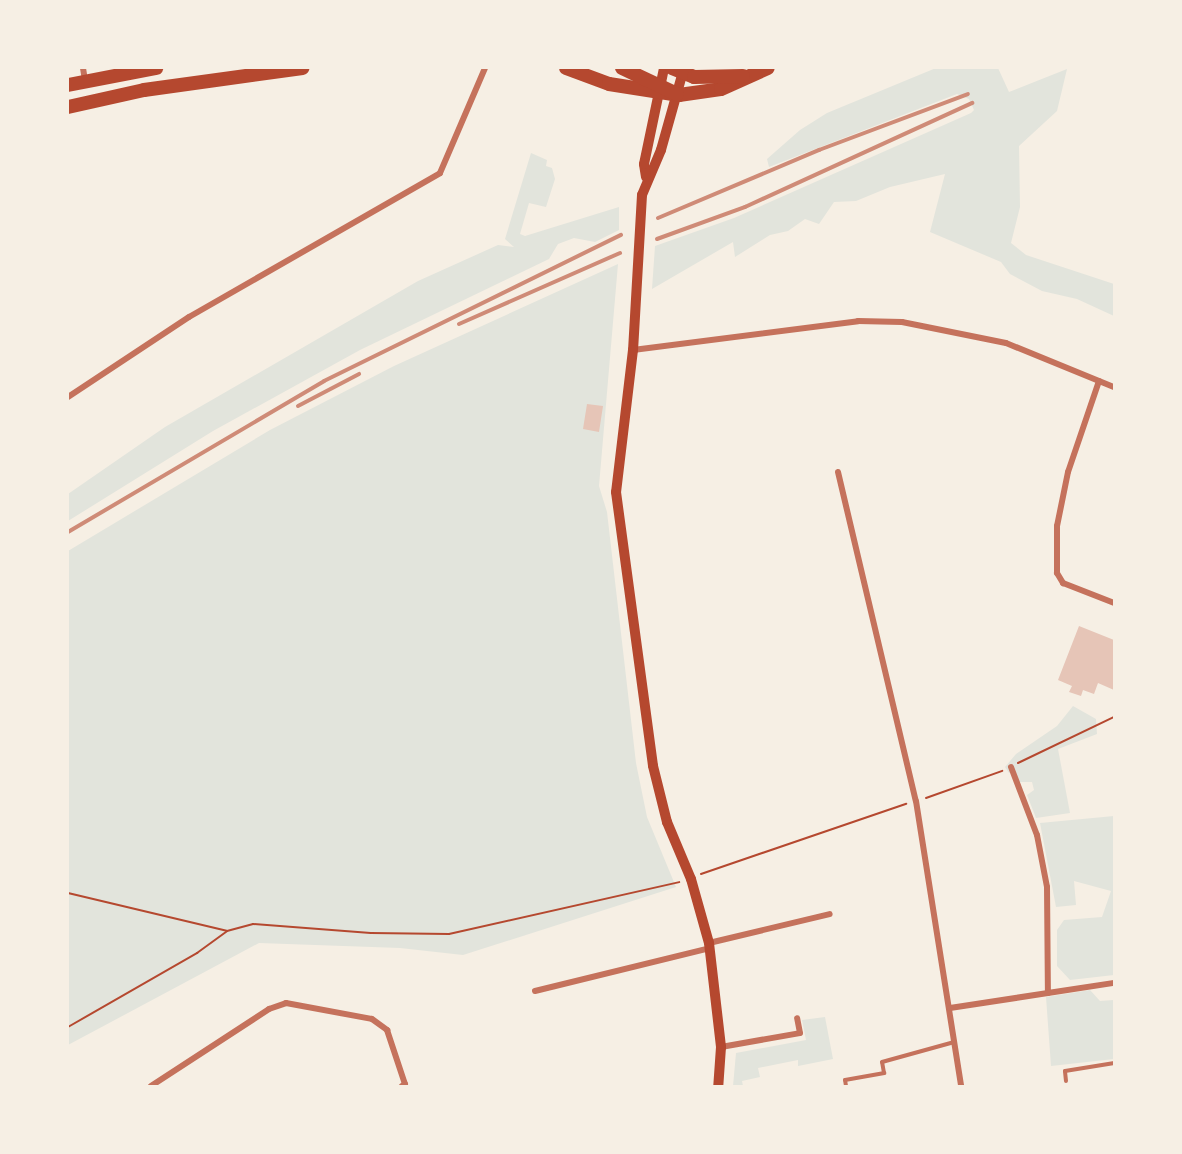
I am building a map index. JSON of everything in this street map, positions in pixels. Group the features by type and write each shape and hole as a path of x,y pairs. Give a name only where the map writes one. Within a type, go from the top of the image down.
{"highway":[{"path":"68,85 84,74 156,68"},
{"path":"68,107 144,90 302,68"},
{"path":"566,68 609,84 660,90 679,95 721,89 768,68"},
{"path":"622,68 660,90"},
{"path":"680,70 748,76"}],"main road":[{"path":"664,68 644,164 646,177 639,221 633,350 616,492 653,766 668,822 691,879 710,946 721,1047 718,1086"},
{"path":"646,177 655,169 679,95 680,70"}],"street":[{"path":"68,397 189,317 440,173 485,68"},
{"path":"633,350 858,321 902,322 1006,343 1114,387"},
{"path":"1099,381 1068,472 1057,526 1057,573 1063,583 1114,603"},
{"path":"838,472 916,801 961,1086"},
{"path":"1011,767 1037,836 1047,886 1048,993"},
{"path":"535,991 830,914"},
{"path":"950,1008 1114,983"},
{"path":"151,1086 268,1009 286,1003 372,1019 387,1030 404,1085"},
{"path":"721,1047 800,1033 797,1018"}],"lane":[{"path":"846,1086 845,1080 884,1073 882,1062 955,1041"},
{"path":"1066,1081 1065,1071 1114,1063"}],"path":[{"path":"68,1028 197,953 226,931 253,924 371,933 449,934 680,882"},
{"path":"68,892 226,931"}],"shaded area":[{"path":"936,68 998,68 1009,92 1067,69 1057,111 1019,146 1020,207 1011,243 1026,255 1114,284 1114,316 1077,299 1042,291 1010,274 1001,262 930,232 945,174 890,187 856,201 834,202 819,224 805,219 788,231 770,235 735,257 733,242 652,289 655,246 734,218 971,113 974,110 969,99 957,94 769,167 767,159 800,130 827,113"},
{"path":"531,153 547,160 546,166 552,168 555,179 546,207 529,203 520,234 525,236 619,207 619,230 595,242 574,238 558,244 549,259 360,350 213,431 68,521 68,494 165,427 418,281 498,245 514,247 505,239"},
{"path":"618,264 599,486 607,512 636,763 647,817 676,887 463,955 400,948 259,943 68,1045 68,551 270,430 394,366"},
{"path":"1073,706 1096,719 1097,734 1058,749 1070,813 1036,818 1027,795 1034,790 1032,782 1019,782 1015,770 1009,773 1005,767 1016,754 1057,726"},
{"path":"1114,816 1114,975 1070,980 1057,966 1057,930 1064,920 1102,917 1111,891 1074,881 1076,905 1056,907 1040,823"},
{"path":"1090,990 1100,1001 1114,1000 1114,1059 1051,1066 1046,997"},
{"path":"825,1017 833,1059 798,1066 798,1060 758,1068 760,1077 742,1081 743,1086 733,1086 736,1053 806,1040 802,1020"}],"building":[{"path":"587,404 603,406 599,432 583,429"},
{"path":"1079,626 1114,640 1114,690 1098,683 1094,694 1083,690 1081,696 1069,692 1072,686 1058,680"}],"railway":[{"path":"658,218 819,150 968,94"},
{"path":"657,239 745,207 972,103"},
{"path":"68,532 324,381 621,235"},
{"path":"459,324 620,253"},
{"path":"298,406 359,374"}]}
